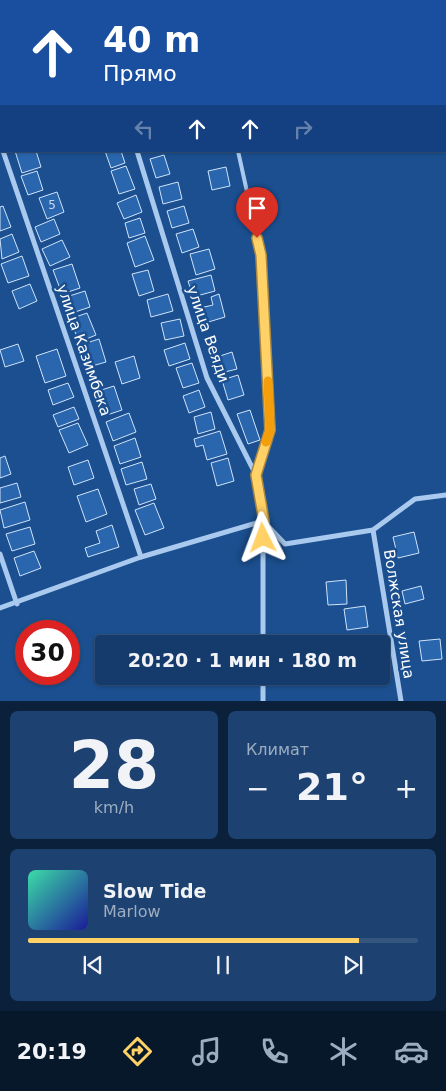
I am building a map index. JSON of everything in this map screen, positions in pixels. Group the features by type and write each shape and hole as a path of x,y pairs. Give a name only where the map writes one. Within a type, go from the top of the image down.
{"street":[{"name":"улица Казимбека","path":"3,152 141,557"},
{"name":"улица Веяди","path":"137,152 206,378 256,475 264,521 263,635"},
{"path":"0,608 17,604 141,557 264,521 285,544 372,530 414,499 446,495"},
{"name":"Волжская улица","path":"372,530 400,701"},
{"path":"0,554 17,604"},
{"path":"263,685 263,701"}],"lane":[{"path":"238,152 261,255 266,337 270,430 256,475"}],"building":[{"path":"15,152 36,152 41,167 22,173"},
{"path":"105,152 121,152 125,163 111,168"},
{"path":"164,155 170,174 156,178 150,159"},
{"path":"126,166 135,189 119,194 111,171"},
{"path":"226,167 230,186 212,190 208,171"},
{"path":"37,171 43,190 28,195 21,176"},
{"path":"178,182 182,199 163,204 159,187"},
{"path":"57,192 64,212 47,219 39,198"},
{"path":"136,195 142,212 124,219 117,203"},
{"path":"3,206 11,227 0,231 0,207"},
{"path":"184,206 189,223 172,228 167,211"},
{"path":"140,218 145,233 129,238 125,223"},
{"path":"54,219 60,234 41,242 35,227"},
{"path":"193,229 199,247 182,253 176,234"},
{"path":"12,234 19,252 2,259 0,239"},
{"path":"145,236 154,260 135,267 127,243"},
{"path":"62,240 70,257 50,266 42,249"},
{"path":"209,249 215,269 196,275 190,254"},
{"path":"22,256 29,276 8,283 1,264"},
{"path":"72,264 80,288 62,294 53,270"},
{"path":"148,270 154,291 139,296 132,274"},
{"path":"211,275 215,291 193,297 188,281"},
{"path":"30,284 37,301 19,309 12,291"},
{"path":"85,291 90,307 69,314 63,298"},
{"path":"168,294 173,311 151,317 147,300"},
{"path":"219,294 225,317 205,323 200,308 213,305 211,297"},
{"path":"87,313 96,335 79,342 70,319"},
{"path":"180,319 184,336 165,340 161,323"},
{"path":"99,339 106,362 85,368 77,346"},
{"path":"185,343 190,359 169,366 164,350"},
{"path":"18,344 24,361 5,367 0,350"},
{"path":"57,349 66,376 45,383 36,356"},
{"path":"232,352 237,369 221,373 217,357"},
{"path":"134,356 140,378 122,384 115,362"},
{"path":"192,363 199,383 183,388 176,368"},
{"path":"238,375 244,395 228,400 222,380"},
{"path":"68,383 74,397 53,405 48,390"},
{"path":"114,386 122,410 104,416 95,392"},
{"path":"199,390 205,407 189,413 183,396"},
{"path":"74,407 79,419 58,427 53,415"},
{"path":"250,410 260,440 248,444 237,414"},
{"path":"211,412 215,429 198,434 194,417"},
{"path":"129,413 136,432 113,441 106,422"},
{"path":"78,423 88,445 69,453 59,430"},
{"path":"220,431 227,454 207,460 203,445 196,447 194,439"},
{"path":"135,438 141,457 120,464 114,446"},
{"path":"5,456 11,474 0,478 0,458"},
{"path":"228,458 234,481 217,486 211,463"},
{"path":"88,460 94,478 74,485 68,467"},
{"path":"142,462 147,479 126,485 121,469"},
{"path":"17,483 21,497 0,503 0,488"},
{"path":"151,484 156,499 139,505 134,489"},
{"path":"98,489 107,514 86,522 77,496"},
{"path":"25,502 30,520 4,528 0,510"},
{"path":"154,503 164,528 145,535 135,510"},
{"path":"112,525 119,547 88,557 85,548 100,543 96,531"},
{"path":"30,527 35,544 12,551 6,534"},
{"path":"414,532 419,553 398,558 393,537"},
{"path":"34,551 41,568 20,576 14,558"},
{"path":"346,580 347,604 328,605 326,582"},
{"path":"421,586 424,599 405,604 402,591"},
{"path":"365,606 368,627 347,630 344,609"},
{"path":"440,639 442,659 422,661 419,641"}],"slow traffic":[{"path":"266,442 270,430 268,381"}],"route":[{"path":"257,238 261,255 270,430 256,475 264,521 263,538"}]}
